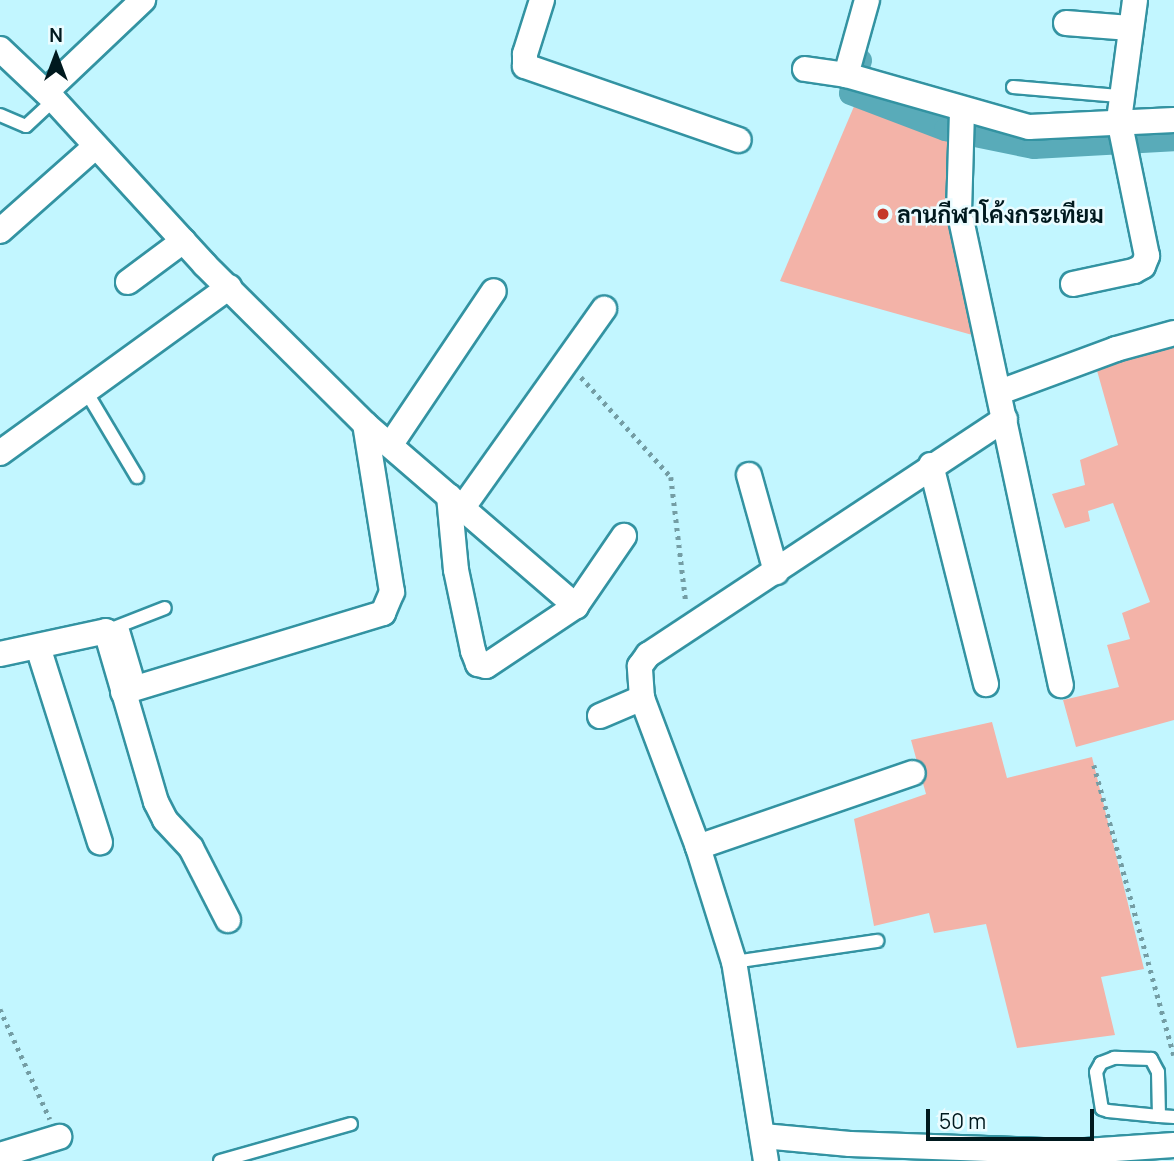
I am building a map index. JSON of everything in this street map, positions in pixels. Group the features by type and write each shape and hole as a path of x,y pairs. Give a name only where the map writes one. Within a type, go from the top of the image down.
{"street":[{"path":"50,96 143,0"},
{"path":"542,0 525,54 525,65 739,140"},
{"path":"854,77 867,0"},
{"path":"1073,284 1143,266 1147,250 1121,135 1119,96 1135,0"},
{"path":"1066,23 1130,28"},
{"path":"0,49 50,96 183,241 365,424 576,606"},
{"path":"804,69 854,77 959,124 1121,135 1174,120"},
{"path":"959,124 959,210 1061,685"},
{"path":"0,231 95,147"},
{"path":"128,282 183,241"},
{"path":"0,453 87,393 229,287"},
{"path":"391,444 494,291"},
{"path":"604,309 455,503 456,570 478,664 496,663 576,606 624,536"},
{"path":"1000,392 1116,349 1174,334"},
{"path":"766,1161 734,962 698,847 642,698 640,666 648,654 776,572 931,465 1005,419"},
{"path":"130,683 383,613 391,604 392,592 365,424"},
{"path":"931,465 986,684"},
{"path":"750,475 776,572"},
{"path":"0,654 114,629 130,683 156,802 165,820 191,848 228,920"},
{"path":"38,647 100,842"},
{"path":"600,716 642,698"},
{"path":"698,847 913,774"},
{"path":"763,1136 850,1144 1071,1152 1174,1145"},
{"path":"0,1155 58,1137"}],"lane":[{"path":"1013,87 1119,96"},
{"path":"0,115 26,125 50,96"},
{"path":"87,393 137,477"},
{"path":"114,629 165,608"},
{"path":"734,962 877,941"},
{"path":"1159,1116 1158,1072 1151,1059 1114,1058 1101,1063 1096,1072 1102,1109 1159,1116 1174,1117"},
{"path":"220,1161 245,1157 351,1124"}],"path":[{"path":"567,360 671,477 689,627"},
{"path":"1094,765 1174,1055"},
{"path":"0,1009 58,1137"}],"shaded area":[{"name":"ลานกีฬาโค้งกระเทียม","path":"855,104 956,136 983,338 780,281"},
{"path":"1174,339 1174,720 1076,747 1063,700 1119,687 1107,645 1130,639 1122,613 1150,602 1113,503 1088,511 1090,521 1065,528 1052,494 1085,485 1080,460 1118,445 1096,367"},
{"path":"992,722 1007,778 1092,757 1144,969 1101,977 1115,1035 1017,1048 986,924 934,933 929,913 874,926 854,819 926,794 911,740"}],"waterway":[{"path":"860,60 850,93 945,129 1033,147 1174,139"}],"place":[{"name":"ลานกีฬาโค้งกระเทียม","path":"883,214"}]}
